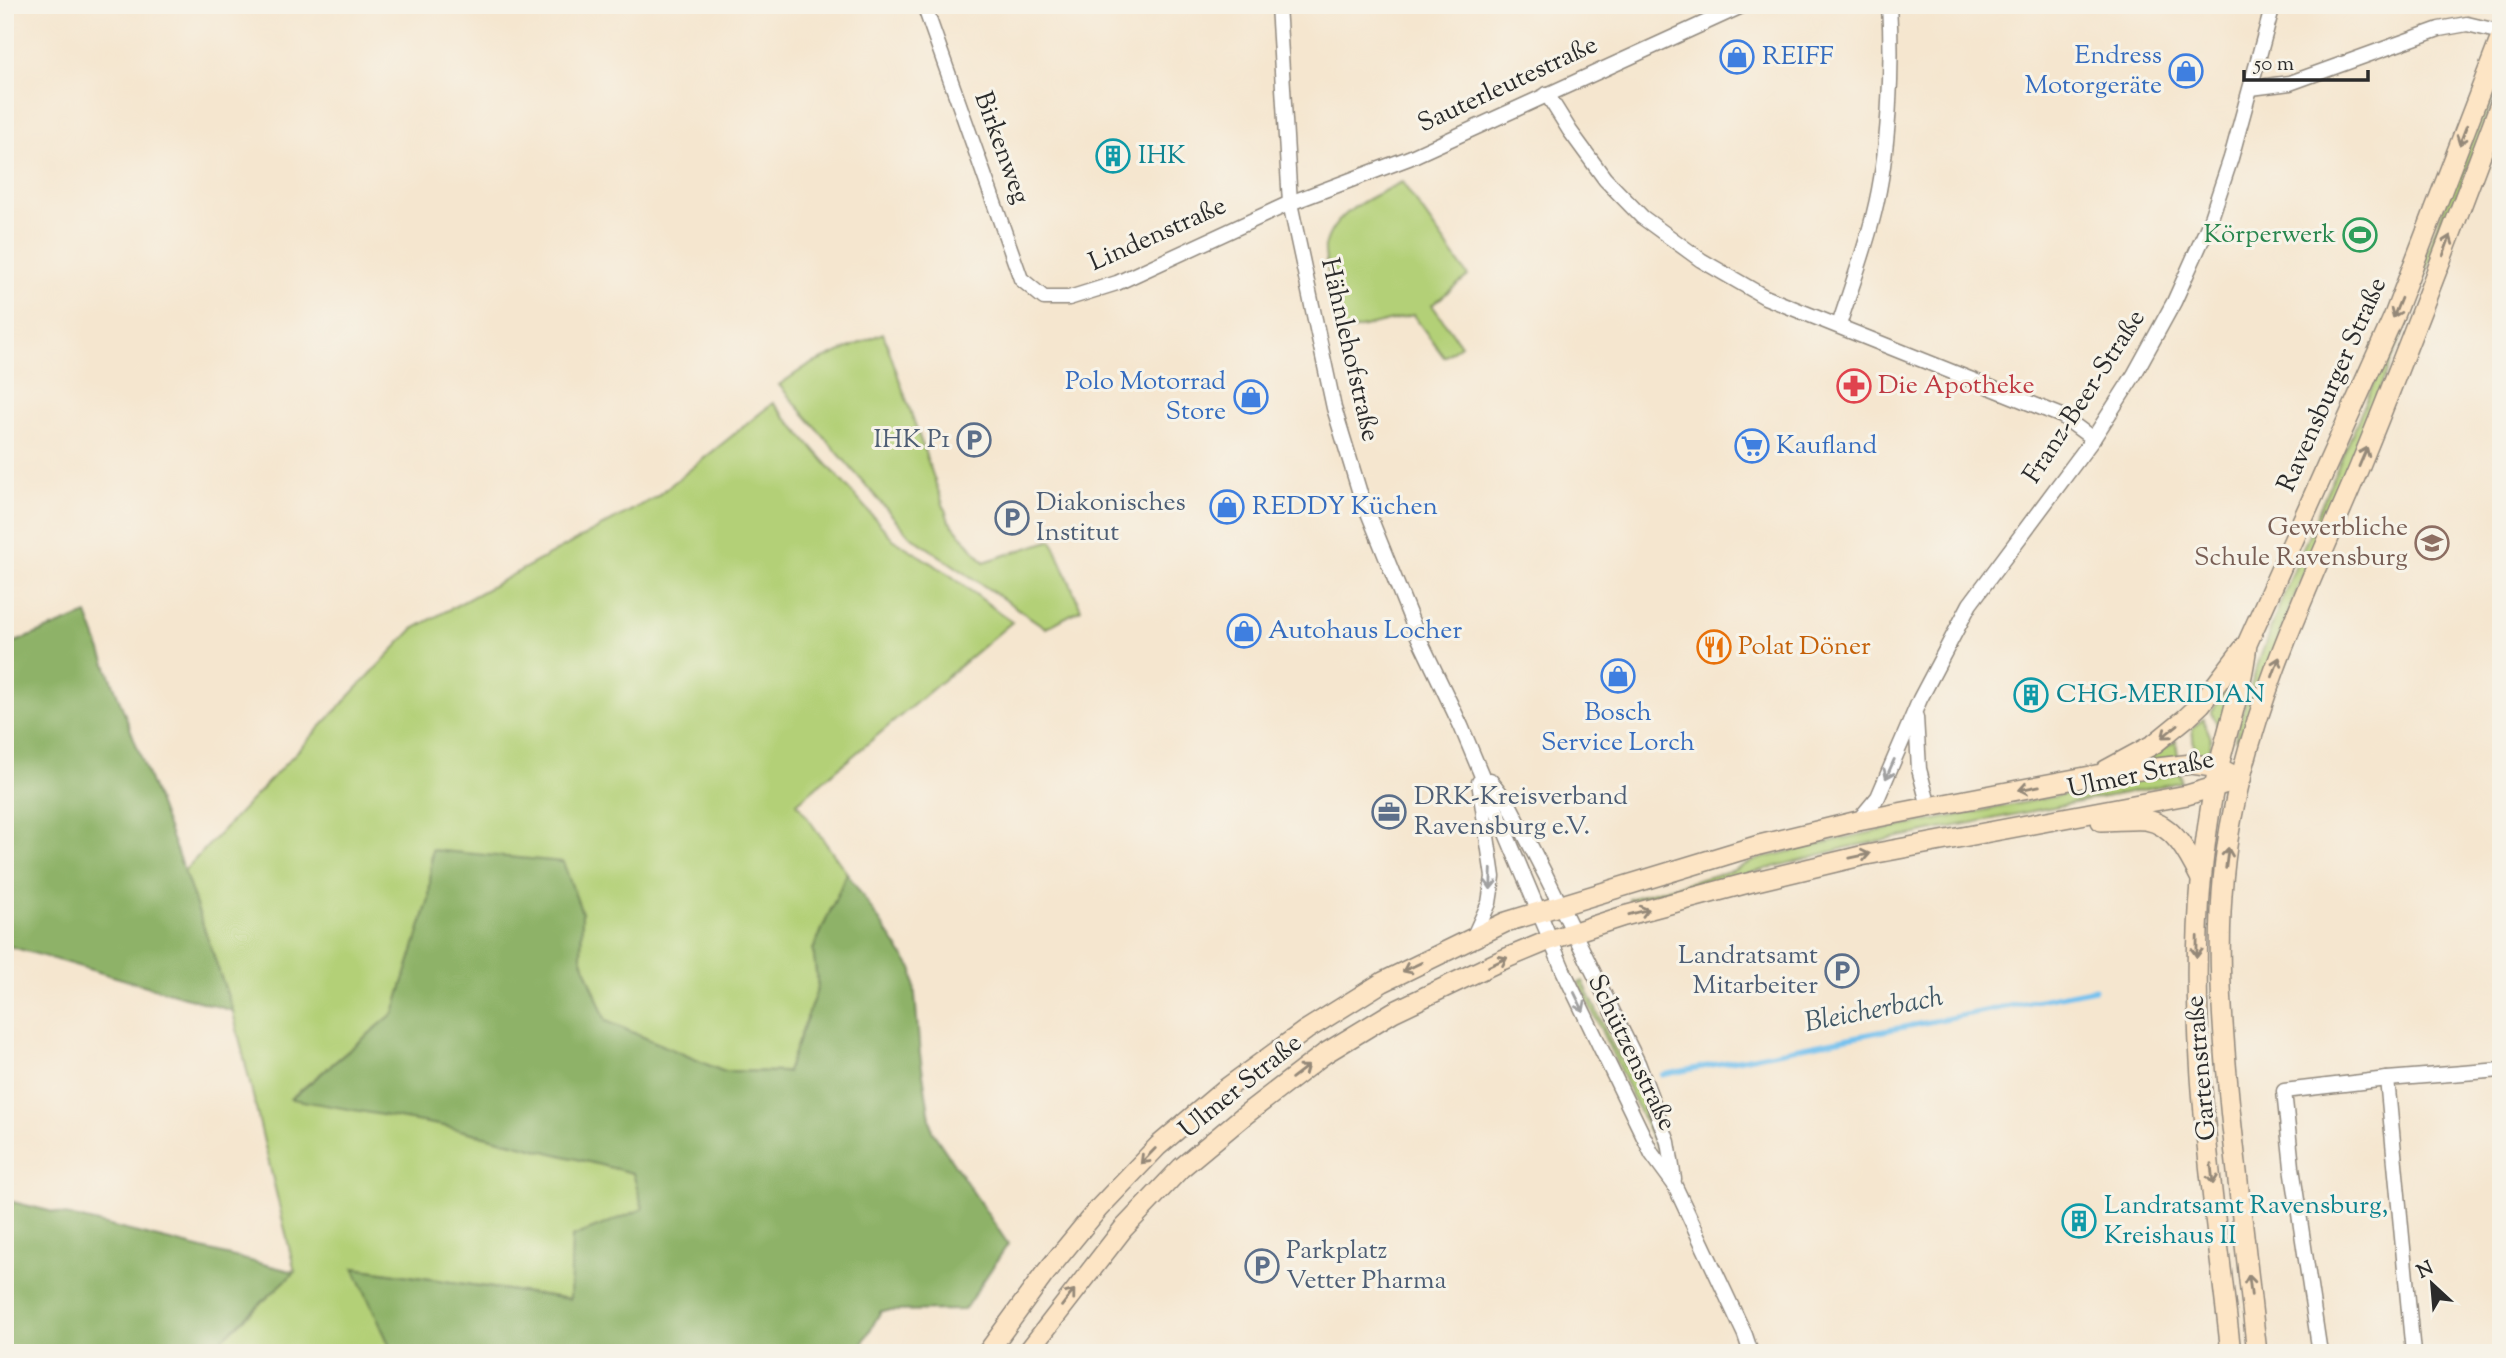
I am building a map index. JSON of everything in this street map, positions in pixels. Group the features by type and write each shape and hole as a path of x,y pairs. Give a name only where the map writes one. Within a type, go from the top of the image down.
{"main road":[{"name":"Ravensburger Straße","path":"2197,871 2213,789 2244,674 2247,644 2390,325 2501,37"},
{"name":"Ravensburger Straße","path":"2241,779 2261,710 2280,659 2405,356 2501,101"},
{"path":"2096,775 2154,744 2186,718 2201,704 2247,644"},
{"name":"Ulmer Straße","path":"986,1353 1090,1218 1158,1146 1224,1090 1306,1030 1383,982 1506,922 1538,910 1759,845 1929,807 2096,775 2192,764 2219,768 2241,779"},
{"name":"Ulmer Straße","path":"1027,1353 1123,1229 1181,1168 1246,1114 1324,1054 1393,1012 1510,956 1574,932 1705,894 1861,856 2213,789 2241,779"},
{"name":"Gartenstraße","path":"2241,779 2232,813 2225,873 2220,963 2223,1039 2257,1353"},
{"path":"2051,821 2149,820 2171,834 2188,854 2197,871"},
{"name":"Gartenstraße","path":"2197,871 2200,1047 2231,1353"}],"street":[{"name":"Birkenweg","path":"924,5 1021,279 1044,298"},
{"name":"Hähnlehofstraße","path":"1278,5 1290,203 1334,408 1359,490 1417,634 1477,763"},
{"name":"Sauterleutestraße","path":"1290,203 1409,158 1744,5"},
{"path":"1839,325 1874,212 1882,169 1891,42 1889,5"},
{"name":"Franz-Beer-Straße","path":"1858,821 1878,797 1931,675 1970,604 2094,439 2134,375 2174,302 2208,224 2231,158 2273,5"},
{"path":"2251,88 2290,83 2439,29 2467,24 2501,32"},
{"path":"1547,94 1605,179 1642,217 1701,260 1765,297 2062,416 2094,439"},
{"name":"Lindenstraße","path":"1044,298 1069,298 1117,283 1290,203"},
{"name":"Franz-Beer-Straße","path":"1916,713 1919,769 1929,807"},
{"path":"1477,763 1509,804 1574,932"},
{"path":"1477,763 1550,940"},
{"path":"1473,938 1489,903 1493,877 1477,763"},
{"name":"Schützenstraße","path":"1574,932 1637,1063 1668,1142 1674,1184"},
{"name":"Schützenstraße","path":"1550,940 1652,1154 1674,1184 1751,1353"},
{"path":"2320,1353 2292,1167 2284,1091 2501,1070"},
{"path":"2387,1079 2413,1353"}],"green space":[{"path":"2501,60 2501,79 2401,338 2292,602 2247,728 2235,739 2263,650 2296,563 2404,309"},
{"path":"1402,182 1468,276 1432,305 1461,345 1444,357 1413,315 1340,333 1325,253 1329,235 1345,215 1367,199"},
{"path":"883,333 949,521 984,562 1052,540 1081,609 1046,628 909,535 779,385 807,366"},
{"path":"773,403 893,539 950,575 1012,622 797,803 847,873 813,950 818,987 787,1072 722,1071 606,1021 581,957 582,913 432,850 429,899 394,1013 291,1098 444,1126 633,1173 644,1210 572,1237 571,1299 355,1268 393,1353 207,1353 295,1272 233,1012 184,871 413,629 656,497"},
{"path":"87,614 184,871 233,1011 5,945 5,646"},
{"path":"2229,685 2232,688 2219,727 2211,713"},
{"path":"2203,719 2211,738 2207,759 2195,755 2192,729"},
{"path":"2176,741 2178,756 2151,762 2150,758"},
{"path":"2180,772 2181,782 1849,847 1631,905 1629,899 1734,870 1755,860 1853,836"},
{"path":"432,850 563,862 582,913 581,957 606,1021 722,1071 787,1072 818,987 813,950 847,873 913,970 920,1055 932,1131 1008,1244 964,1310 881,1311 857,1353 393,1353 354,1268 570,1299 572,1237 643,1209 633,1173 444,1126 291,1099 394,1013 429,899"},
{"path":"1583,981 1611,1042 1647,1105 1663,1149 1662,1154 1657,1149 1579,983"},
{"path":"5,1200 295,1272 207,1353 5,1353"}],"waterway":[{"name":"Bleicherbach","path":"1662,1075 2095,989"}],"place":[{"name":"REIFF","path":"1737,57"},
{"name":"Endress Motorgeräte","path":"2186,71"},
{"name":"IHK","path":"1113,156"},
{"name":"Körperwerk","path":"2360,235"},
{"name":"Die Apotheke","path":"1854,386"},
{"name":"Polo Motorrad Store","path":"1251,397"},
{"name":"IHK P1","path":"974,440"},
{"name":"Kaufland","path":"1752,446"},
{"name":"REDDY Küchen","path":"1227,507"},
{"name":"Diakonisches Institut","path":"1012,518"},
{"name":"Gewerbliche Schule Ravensburg","path":"2432,543"},
{"name":"Autohaus Locher","path":"1244,631"},
{"name":"Polat Döner","path":"1714,647"},
{"name":"Bosch Service Lorch","path":"1618,676"},
{"name":"CHG-MERIDIAN","path":"2031,695"},
{"name":"DRK-Kreisverband Ravensburg e.V.","path":"1389,812"},
{"name":"Landratsamt Mitarbeiter","path":"1842,971"},
{"name":"Landratsamt Ravensburg, Kreishaus II","path":"2079,1221"},
{"name":"Parkplatz Vetter Pharma","path":"1262,1266"}]}
